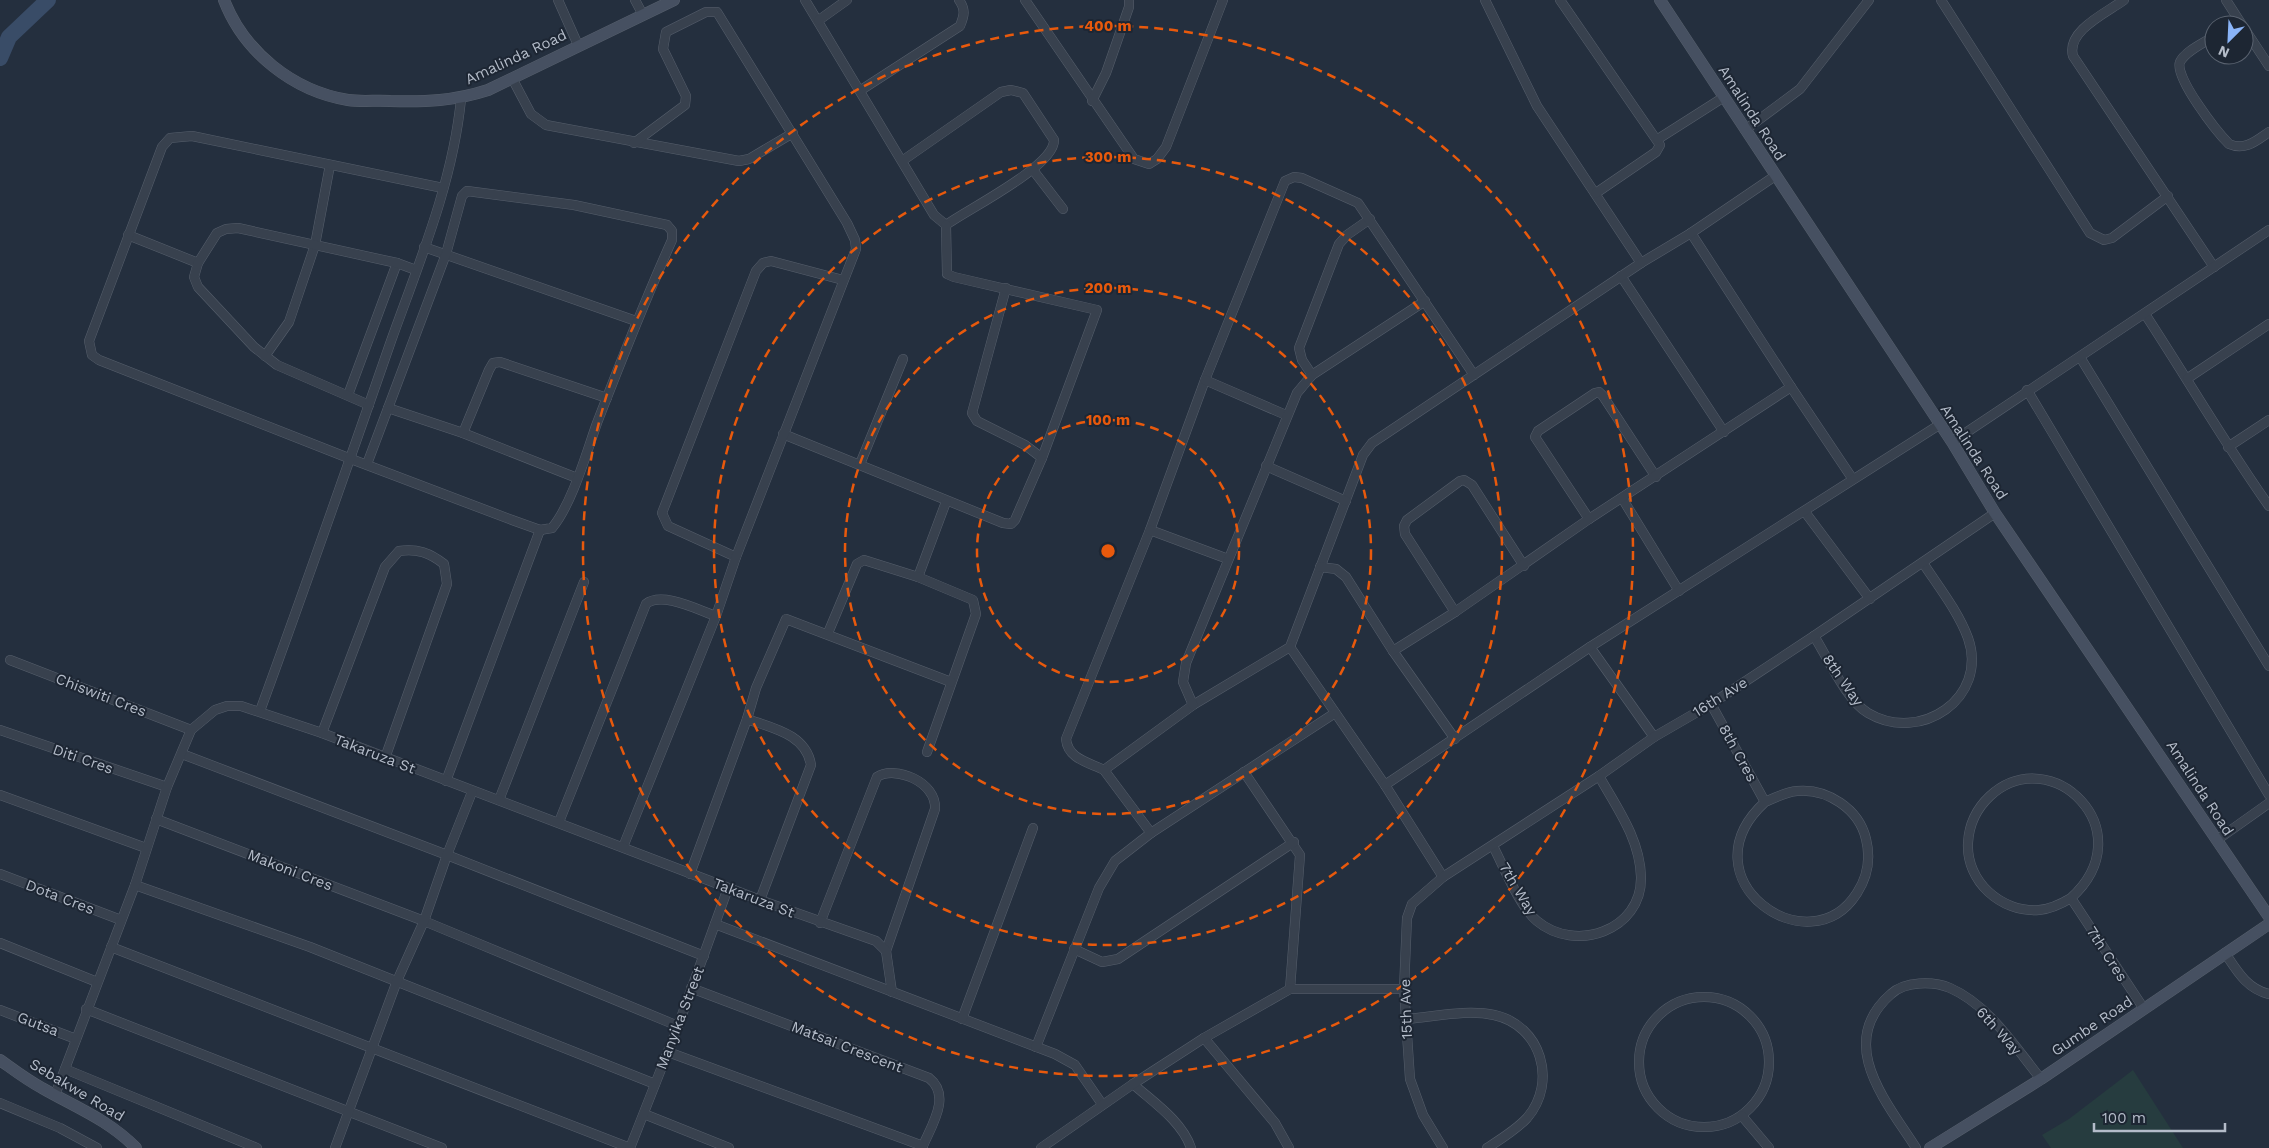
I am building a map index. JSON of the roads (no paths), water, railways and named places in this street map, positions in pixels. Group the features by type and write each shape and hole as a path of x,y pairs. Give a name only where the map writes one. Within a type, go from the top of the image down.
{"street":[{"name":"Amalinda Road","path":"224,0 232,20 252,47 278,71 317,92 350,101 426,102 461,99 488,90 674,0"},
{"path":"558,0 578,45"},
{"path":"635,0 643,15"},
{"path":"783,434 860,464 946,502 1003,523 1011,524 1015,520 1042,458 1097,310 948,274 946,225 934,215 819,20 805,0"},
{"path":"819,20 847,0"},
{"path":"861,90 960,26 964,15 963,6 959,0"},
{"path":"1025,0 1134,159 1149,164 1158,159 1166,146 1223,0"},
{"path":"1092,100 1106,73 1129,7 1129,0"},
{"path":"1485,0 1537,106 1641,263"},
{"path":"1560,0 1658,139 1660,145 1656,152 1596,193"},
{"name":"Amalinda Road","path":"1660,0 1952,442 1995,513 2125,702 2269,917"},
{"path":"1745,130 1800,89 1869,0"},
{"path":"1941,0 2090,233 2104,240 2112,238 2168,196"},
{"path":"2124,0 2082,30 2073,40 2070,48 2073,56 2214,267"},
{"path":"2226,0 2233,15"},
{"path":"622,846 716,616 736,557 856,249 855,240 847,223 722,17 717,12 710,11 668,30 664,36 663,49 686,96 685,105 634,142"},
{"path":"2204,43 2185,56 2180,62 2179,70 2184,82 2228,144 2247,146 2269,132"},
{"path":"2254,43 2269,66"},
{"path":"512,78 531,114 546,126 739,161 749,159 793,133"},
{"path":"902,161 1001,92 1011,90 1023,93 1054,140 1051,150 1033,170 946,225"},
{"path":"1658,139 1724,98"},
{"path":"260,711 351,460 424,247 458,133 461,99"},
{"path":"367,464 446,254 462,196 467,190 574,205 667,225 672,231 672,240 636,321 576,478 559,519 552,528 540,530 367,464 351,460 92,355 89,341 162,147 170,138 192,136 443,188"},
{"path":"265,356 290,322 315,245 330,165"},
{"path":"1033,170 1063,209"},
{"path":"1151,833 1104,770 1074,756 1069,751 1066,739 1150,530 1205,380 1285,181 1294,176 1302,178 1346,196 1358,203 1474,375"},
{"path":"1104,770 1194,705 1290,647 1363,455 1372,443 1621,276 1691,233 1776,176"},
{"path":"1312,375 1302,360 1299,348 1337,248 1347,235 1370,220"},
{"path":"369,405 277,365 265,356 198,287 194,276 198,263 217,233 226,229 238,228 397,263 416,270"},
{"path":"1952,442 2027,390 2080,357 2269,230"},
{"path":"1691,233 1852,478"},
{"path":"128,235 198,263"},
{"path":"424,247 636,321"},
{"path":"736,557 668,526 662,513 756,271 763,263 771,261 843,280"},
{"path":"348,395 397,263"},
{"path":"1621,276 1724,432"},
{"path":"1006,288 972,413 976,421 1025,446 1042,458"},
{"path":"1194,705 1183,682 1183,674 1286,415 1297,393 1312,375 1425,301"},
{"path":"2145,314 2188,378 2228,447 2269,506"},
{"path":"2188,378 2269,324"},
{"path":"2080,357 2269,666"},
{"path":"860,464 903,359"},
{"path":"463,433 494,363 500,362 607,398"},
{"path":"1205,380 1286,415"},
{"path":"1393,651 1456,612 1589,519 1791,387"},
{"path":"2027,390 2269,795"},
{"path":"1589,519 1535,437 1538,431 1595,392 1599,392 1603,396 1656,477"},
{"path":"388,408 463,433 576,478"},
{"path":"2228,447 2269,420"},
{"path":"1385,785 1590,647 1805,512 1852,478 1939,425"},
{"path":"1266,466 1346,501"},
{"path":"1456,612 1405,534 1404,526 1407,520 1460,481 1464,480 1472,485 1524,566"},
{"path":"1622,498 1679,591"},
{"path":"918,577 946,502"},
{"path":"1805,512 1870,599"},
{"name":"16th Ave","path":"1444,877 1599,776 1654,737 1711,704 1814,636 1995,513"},
{"path":"446,781 540,530"},
{"path":"1150,530 1228,559"},
{"path":"322,733 390,560 399,550 421,551 444,564 447,584 384,758"},
{"path":"828,633 857,564 864,560 876,562 918,577 973,600 976,614 927,752"},
{"name":"8th Way","path":"1814,636 1853,699 1866,712 1882,720 1900,724 1919,723 1936,717 1951,706 1962,692 1969,674 1971,656 1968,638 1960,622 1923,563"},
{"path":"1320,567 1336,569 1346,577 1393,651 1455,739"},
{"path":"499,800 584,582"},
{"path":"559,822 646,604 651,600 665,599 716,616"},
{"path":"690,874 747,719 756,688 786,618 951,682"},
{"path":"1290,647 1385,785 1444,877"},
{"path":"1590,647 1654,737"},
{"name":"Chiswiti Cres","path":"10,660 191,730"},
{"name":"8th Cres","path":"1711,704 1765,802"},
{"name":"Takaruza St","path":"55,1095 134,885 167,787 191,730 215,710 228,706 242,706 260,711 322,733 472,792 559,822 690,874 876,942 886,951"},
{"path":"1036,1047 1099,888 1110,867 1151,833 1335,713"},
{"path":"747,719 792,736 806,750 811,765 760,900"},
{"name":"Diti Cres","path":"0,730 167,787"},
{"path":"182,754 704,956"},
{"path":"820,923 877,778 884,773 893,772 915,779 928,787 934,794 935,809 886,951 892,992"},
{"path":"1244,772 1299,850 1300,862 1290,989"},
{"name":"7th Way","path":"1493,846 1527,910 1537,921 1554,932 1570,936 1596,935 1612,928 1626,918 1633,907 1641,878 1639,858 1628,826 1599,776"},
{"path":"2027,779 2044,780 2068,790 2087,807 2097,831 2098,856 2088,880 2071,898 2056,906 2039,910 2022,909 2006,904 1991,895 1980,882 1970,859 1968,833 1974,817 1983,802 1995,791 2010,783 2027,779"},
{"path":"1814,791 1838,801 1857,818 1865,833 1869,850 1868,867 1863,884 1854,898 1841,910 1818,919 1792,920 1776,915 1761,906 1750,893 1740,870 1738,844 1744,828 1753,814 1765,802 1789,792 1814,791"},
{"path":"335,1148 397,981 424,921 472,792"},
{"path":"0,795 146,848"},
{"path":"2217,840 2269,803"},
{"name":"Makoni Cres","path":"156,819 424,921 678,1026"},
{"path":"962,1019 1033,828"},
{"path":"1074,949 1102,962 1118,959 1294,842"},
{"name":"Dota Cres","path":"0,874 121,920"},
{"name":"15th Ave","path":"1443,1148 1416,1100 1410,1079 1404,989 1407,918 1410,909 1417,899 1444,877"},
{"path":"134,885 310,947 655,1084"},
{"name":"Manyika Street","path":"630,1148 678,1026 728,888"},
{"name":"7th Cres","path":"2071,898 2144,1009"},
{"path":"715,924 1036,1047 1075,1065 1102,1104"},
{"name":"Gumbe Road","path":"1930,1148 2041,1079 2269,924"},
{"path":"0,943 97,982"},
{"path":"111,947 630,1148"},
{"path":"2225,953 2238,974 2248,985 2269,994"},
{"name":"6th Way","path":"1916,1148 1876,1085 1865,1051 1872,1018 1883,1001 1894,991 1912,984 1930,983 1948,987 1965,996 1990,1018 2041,1079"},
{"name":"Matsai Crescent","path":"691,988 929,1078 937,1084 941,1100 922,1147"},
{"path":"1043,1147 1132,1084 1204,1038 1290,989 1404,989"},
{"path":"1698,997 1716,998 1732,1003 1746,1012 1758,1025 1766,1040 1770,1057 1769,1074 1764,1090 1755,1104 1742,1116 1727,1124 1710,1128 1693,1127 1677,1122 1662,1112 1651,1100 1643,1084 1639,1068 1640,1051 1645,1034 1654,1020 1666,1009 1682,1001 1698,997"},
{"path":"86,1009 442,1148"},
{"name":"Gutsa","path":"0,1010 76,1039"},
{"path":"1406,1019 1470,1014 1494,1015 1509,1020 1523,1029 1538,1048 1544,1069 1542,1084 1536,1102 1528,1116 1516,1128 1487,1148"},
{"path":"1204,1038 1275,1123 1288,1148"},
{"path":"668,1052 922,1147"},
{"name":"Sebakwe Road","path":"0,1060 55,1095 115,1129 136,1148"},
{"path":"65,1070 257,1148"},
{"path":"1132,1084 1176,1123 1192,1148"},
{"path":"0,1103 77,1136 97,1148"},
{"path":"644,1114 730,1148"},
{"path":"1742,1116 1769,1148"}],"waterway":[{"path":"0,58 9,37 48,0"}]}
